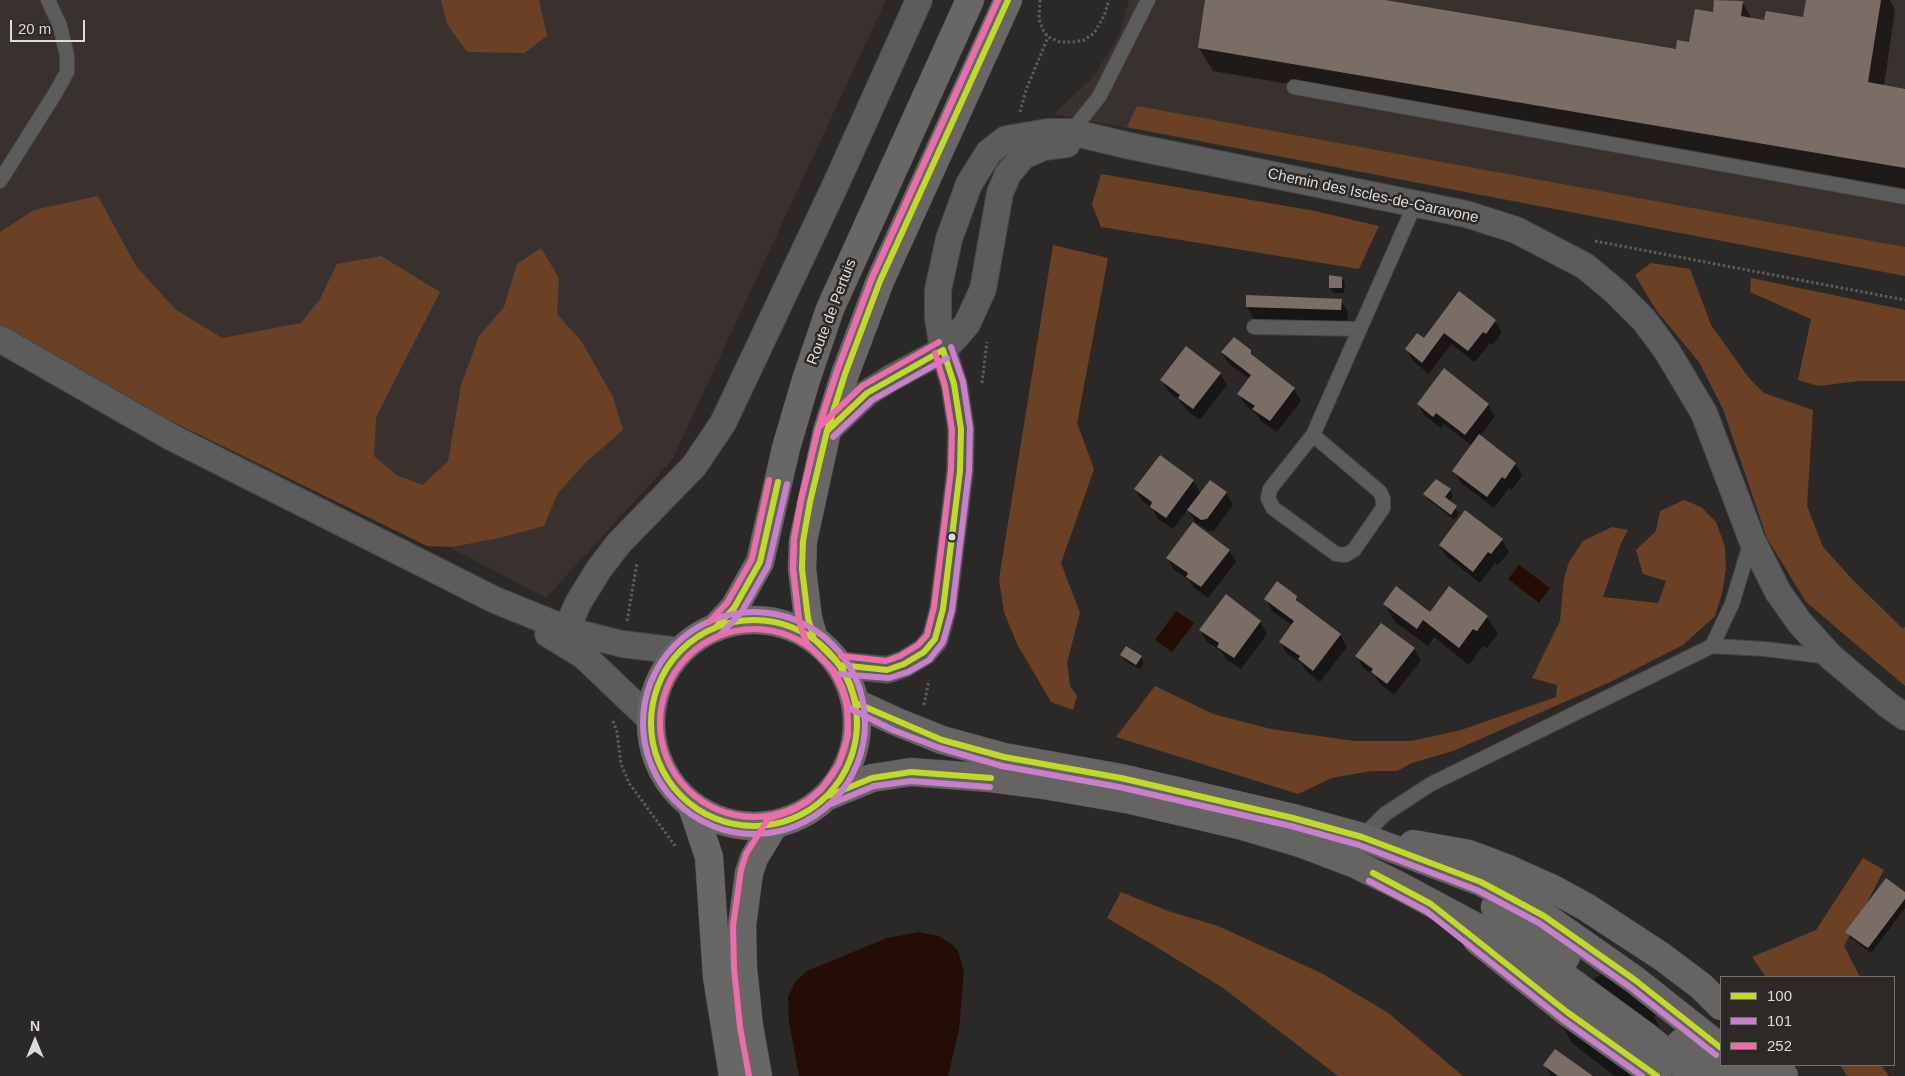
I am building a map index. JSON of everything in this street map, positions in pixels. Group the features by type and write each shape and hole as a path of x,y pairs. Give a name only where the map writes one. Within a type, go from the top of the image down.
{"highway":[{"path":"856,703 942,740 1004,757 1121,778 1362,836 1469,854 1506,868 1586,907 1661,956 1700,986 1720,1005"},
{"path":"828,796 872,778 911,772 990,778 1132,800 1242,826 1300,843 1355,864 1396,884 1561,973 1695,1076"},
{"path":"1362,836 1481,882 1544,916 1635,980 1720,1047"},
{"path":"1432,864 1502,911 1725,1076"},
{"path":"1431,904 1567,1012 1657,1076"},
{"path":"1743,1066 1754,1076"},
{"path":"1776,1066 1784,1076"}],"main road":[{"name":"Route de Pertuis","path":"715,628 734,608 760,562 786,448 830,309 970,0"},
{"path":"814,639 808,618 802,570 804,541 827,431 845,374 880,281 1008,0"},
{"path":"740,621 766,621 791,627 814,639 840,665 850,684 856,703 857,736 847,768 828,796 800,816 774,825 752,827 731,824 710,817 692,806 669,782 654,752 650,719 659,682 680,650 715,628 740,621"},
{"path":"692,806 709,857 717,977 733,1076"},
{"path":"758,1076 749,1026 743,968 742,926 748,873 754,858 774,825"}],"street":[{"path":"567,629 578,603 609,556 619,543 694,466 723,423 835,186 919,0"},
{"path":"840,665 887,670 904,664 924,652 935,638 943,609 960,471 961,429 954,384 943,350 938,318 938,290 949,239 969,184 989,152 1006,139 1048,132 1072,132 1130,146"},
{"path":"827,431 867,393 943,350 967,324 983,289 1000,193 1008,174 1023,156 1044,147 1071,143 1130,146"},
{"name":"Chemin des Iscles-de-Garavone","path":"1130,146 1466,214 1516,230 1585,266 1616,292 1644,320 1667,351 1704,413 1752,540 1778,592 1800,623 1831,657 1905,717"},
{"path":"0,339 171,437 495,600 567,629 622,644 680,650"},
{"path":"495,600 584,656 650,719"}],"lane":[{"path":"0,181 67,72 67,56 60,26 48,0"},
{"path":"1072,132 1099,97 1148,0"},
{"path":"1294,87 1905,197"},
{"path":"1313,435 1380,492 1383,499 1383,508 1354,550 1345,555 1336,554 1273,508 1268,498 1270,489 1313,435 1415,204"},
{"path":"1254,327 1360,329"},
{"path":"1712,646 1732,604 1752,540"},
{"path":"1362,836 1385,814 1431,784 1712,646 1765,649 1831,657"}],"path":[{"path":"1040,0 1039,19 1043,30 1048,37 1060,42 1084,40 1094,33 1104,16 1109,0"},
{"path":"1013,138 1026,90 1048,37"},
{"path":"1556,250 1592,240 1905,300"},
{"path":"626,624 638,560"},
{"path":"610,713 617,732 621,764 629,783 679,851"}],"shaded area":[{"path":"0,0 886,0 672,460 546,598 0,311"},
{"path":"441,0 539,0 547,36 524,53 467,52 447,24"},
{"path":"1129,0 1905,0 1905,276 1054,114 1095,75 1119,35"},
{"path":"1137,106 1905,247 1905,276 1127,127"},
{"path":"1101,174 1315,211 1379,226 1359,269 1101,227 1092,204"},
{"path":"98,196 136,266 175,309 222,338 301,323 320,299 337,264 381,256 440,292 376,417 374,456 398,476 423,485 448,461 461,385 479,336 504,307 517,264 541,248 559,278 557,314 582,342 613,397 623,430 587,461 558,493 544,526 499,538 452,547 427,546 116,394 0,326 0,232 34,210"},
{"path":"1053,245 1108,258 1077,423 1094,469 1061,563 1080,613 1067,662 1070,686 1077,696 1073,710 1051,702 1017,644 1004,612 999,579"},
{"path":"1651,263 1690,269 1711,325 1749,378 1764,393 1813,410 1807,506 1823,547 1852,579 1902,628 1905,627 1905,686 1806,602 1767,538 1723,409 1699,362 1656,310 1635,275"},
{"path":"1751,278 1905,310 1905,381 1860,381 1818,386 1798,380 1811,319 1750,292"},
{"path":"1684,500 1701,507 1716,522 1725,547 1726,569 1722,593 1715,616 1683,645 1610,682 1453,751 1412,763 1397,771 1371,771 1332,778 1298,794 1116,737 1155,686 1213,714 1271,729 1354,741 1411,741 1461,730 1556,697 1557,685 1532,678 1560,621 1564,578 1569,562 1583,541 1612,527 1628,530 1621,543 1603,597 1658,603 1666,581 1643,574 1636,550 1656,531 1660,511"},
{"path":"1519,565 1550,588 1539,603 1508,579"},
{"path":"1176,611 1194,623 1172,652 1155,640"},
{"path":"1863,858 1884,870 1844,946 1859,976 1765,976 1752,957 1816,930"},
{"path":"1121,892 1168,911 1218,926 1321,973 1387,1012 1463,1076 1338,1076 1223,988 1107,918"},
{"path":"919,932 938,936 952,944 958,951 964,971 959,1029 948,1076 799,1076 789,1021 788,997 795,982 807,971 887,938"},
{"path":"1841,1066 1882,1066 1889,1076 1847,1076"}],"building":[{"path":"1205,0 1385,0 1676,49 1677,40 1689,42 1695,9 1713,12 1714,0 1743,1 1741,16 1764,20 1766,11 1803,17 1806,0 1881,0 1868,82 1905,89 1905,168 1198,48"},
{"path":"1329,275 1342,277 1342,288 1329,288"},
{"path":"1459,291 1496,320 1486,334 1483,332 1468,351 1444,333 1422,363 1405,349 1417,333 1424,338"},
{"path":"1246,295 1342,299 1341,310 1246,307"},
{"path":"1234,337 1251,350 1251,354 1295,388 1270,421 1252,409 1255,406 1237,394 1251,375 1221,352"},
{"path":"1186,346 1221,373 1193,409 1178,398 1180,395 1160,380"},
{"path":"1444,368 1489,404 1465,435 1436,413 1433,417 1417,404"},
{"path":"1479,434 1516,463 1505,479 1502,477 1487,497 1452,471"},
{"path":"1160,455 1194,480 1166,518 1150,507 1152,502 1134,489"},
{"path":"1436,479 1451,489 1445,497 1457,506 1451,515 1423,494"},
{"path":"1210,480 1227,492 1207,519 1201,520 1187,510"},
{"path":"1465,510 1503,539 1491,554 1488,552 1473,572 1439,545"},
{"path":"1193,522 1230,550 1201,587 1186,577 1188,573 1166,558"},
{"path":"1277,581 1297,596 1296,600 1341,634 1313,671 1298,659 1300,656 1279,642 1294,621 1264,599"},
{"path":"1396,586 1430,612 1449,586 1488,616 1477,631 1473,629 1459,648 1423,620 1417,629 1383,604"},
{"path":"1226,594 1261,621 1234,658 1217,647 1219,643 1199,630"},
{"path":"1381,623 1415,648 1387,684 1371,672 1373,669 1355,656"},
{"path":"1126,646 1142,656 1136,665 1120,655"},
{"path":"1886,878 1905,892 1905,899 1868,948 1845,932"},
{"path":"1555,1049 1593,1076 1558,1076 1543,1065"}],"transit line":[{"name":"101","path":"998,0 872,278 837,371 818,429 801,500 794,539 793,569 799,620 806,643 833,670 842,687 849,708 893,730 940,748 1002,766 1119,787 1291,826 1359,845 1477,890 1539,923 1630,987 1716,1055"},
{"name":"252","path":"749,1076 740,1027 734,968 733,926 741,870 746,854 768,819 791,811 807,802 821,790 839,764 848,735 847,704 842,687 833,670 807,644 799,620 793,569 794,539 801,500 818,429 837,371 872,278 998,0"},
{"name":"100","path":"1008,0 880,281 845,374 827,431 810,502 803,541 802,569 808,618 814,639 840,665 850,684 856,703 942,740 1004,757 1121,778 1293,818 1362,837 1481,882 1544,916 1635,980 1720,1047"},
{"name":"252","path":"821,425 862,386 939,342"},
{"name":"101","path":"839,674 889,678 908,672 929,660 943,642 952,610 969,471 970,428 963,382 951,347"},
{"name":"100","path":"827,431 867,393 943,350"},
{"name":"100","path":"840,665 887,670 904,664 924,652 935,639 943,609 960,471 961,429 954,384 943,350"},
{"name":"252","path":"841,656 886,661 900,656 918,645 927,635 934,607 951,470 952,430 945,386 935,353"},
{"name":"101","path":"833,437 872,400 947,358"},
{"name":"252","path":"709,622 727,603 752,559 769,480"},
{"name":"100","path":"715,628 734,608 760,562 778,482"},
{"name":"101","path":"721,634 741,613 768,566 787,484"},
{"name":"101","path":"743,612 765,612 797,620 816,630 833,644 847,661 857,680 863,701 865,723 863,745 857,766 847,785 833,802 816,816 786,830 765,834 743,834 722,830 701,821 683,809 668,794 656,776 647,755 643,734 643,712 647,691 656,670 668,652 683,637 701,625 722,616 743,612"},
{"name":"100","path":"754,620 774,622 793,628 802,632 827,650 845,675 849,684 855,703 857,723 855,743 849,762 845,771 827,796 802,814 793,818 774,824 754,826 734,824 715,818 706,814 681,796 663,771 659,762 653,743 651,723 653,703 659,684 663,675 681,650 706,632 715,628 734,622 754,620"},
{"name":"252","path":"754,629 790,636 814,650 827,663 841,687 848,723 841,759 827,783 814,796 790,810 754,817 718,810 694,796 681,783 667,759 660,723 667,687 681,663 694,650 718,636 754,629"},
{"name":"100","path":"828,796 872,778 911,772 991,778"},
{"name":"101","path":"831,804 874,786 911,781 990,787"},
{"name":"100","path":"1373,873 1431,904 1567,1012 1657,1076"},
{"name":"101","path":"1369,881 1426,911 1562,1019 1642,1076"}]}
